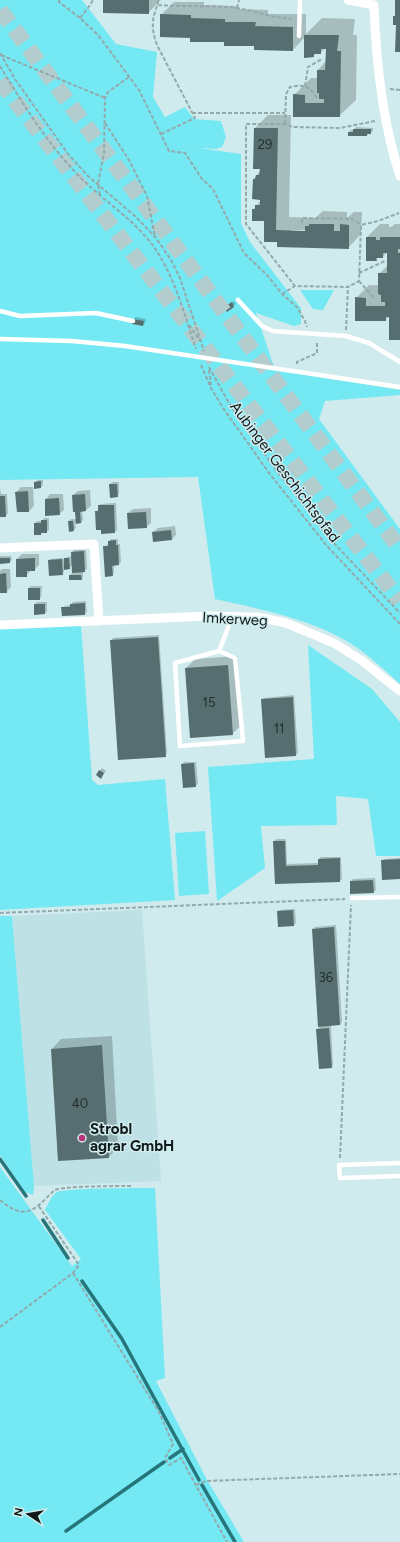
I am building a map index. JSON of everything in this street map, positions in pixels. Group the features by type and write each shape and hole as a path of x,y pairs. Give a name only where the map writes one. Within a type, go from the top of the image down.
{"street":[{"path":"348,0 374,3 376,49 381,92 394,159 400,176"},
{"path":"0,548 94,544 99,621"},
{"name":"Imkerweg","path":"0,625 233,616 265,618 286,623 334,643 361,660 400,691"}],"lane":[{"path":"299,36 300,0"},
{"path":"238,300 262,326 273,331 346,336 368,343 400,362"},
{"path":"0,311 20,316 96,313 132,321"},
{"path":"0,340 72,341 125,346 400,386"},
{"path":"219,651 233,616"},
{"path":"219,651 235,658 243,741 180,746 175,663 219,651"},
{"path":"352,898 400,897"},
{"path":"400,1163 339,1165 340,1178 400,1176"}],"path":[{"path":"59,0 59,2 80,18 98,35 129,76 139,90 170,151 185,153 202,179 213,189 244,253 267,276 282,294 297,307 305,321 309,333"},
{"path":"80,18 93,0"},
{"path":"158,0 158,5 153,19 153,33 156,45 195,118 161,134"},
{"path":"237,8 239,0"},
{"path":"158,5 237,8 279,18 290,19"},
{"path":"1,54 105,98"},
{"path":"1,54 15,79 68,154 88,176 136,217 156,238 171,260 180,278 210,368 229,403 275,469 332,541 400,613"},
{"path":"305,86 308,67 322,59"},
{"name":"Aubinger Geschichtspfad","path":"0,66 40,128 64,159 84,181 132,222 151,244 164,264 173,284 198,356 211,388 260,462 347,569 400,624"},
{"path":"100,195 98,184 104,153 105,98 108,92 129,76"},
{"path":"285,124 286,94 290,87 305,86 312,91 317,98"},
{"path":"192,113 285,113"},
{"path":"295,286 246,224 246,124 285,124 293,127 340,128 375,122"},
{"path":"105,123 129,160 147,196 156,238"},
{"path":"302,224 302,218 352,219 361,225 378,221 399,213"},
{"path":"361,225 359,281 375,299"},
{"path":"360,273 385,262"},
{"path":"282,294 295,286 348,287 359,281"},
{"path":"346,326 348,287"},
{"path":"187,323 195,332 202,345"},
{"path":"296,370 297,362 317,353 318,334"},
{"path":"210,368 211,388"},
{"path":"0,913 352,898 339,1165"},
{"path":"0,1200 19,1211 28,1211 38,1205 56,1189 74,1187 132,1186"},
{"path":"0,1327 73,1273 79,1265 38,1205"},
{"path":"73,1273 159,1412 173,1444 165,1458 169,1465 181,1458 227,1542"},
{"path":"196,1485 206,1481 400,1474"}],"shaded area":[{"path":"0,0 82,0 116,44 157,52 153,97 165,117 185,107 194,119 221,121 226,137 222,147 216,149 199,148 241,154 241,223 250,242 301,308 301,324 294,326 256,313 275,370 400,390 400,395 325,401 319,419 400,529 400,684 363,652 347,641 329,632 273,612 215,599 198,477 0,480"},
{"path":"300,290 334,290 323,310 313,309"},
{"path":"81,625 92,780 98,785 165,779 175,900 0,910 0,628"},
{"path":"308,645 372,689 400,722 400,856 376,856 368,799 336,796 337,825 261,826 265,868 217,901 208,767 314,759"},
{"path":"205,831 209,894 179,896 175,833"},
{"path":"142,910 161,1181 34,1186 12,916"},
{"path":"0,916 12,916 34,1186 33,1195 25,1192 0,1155"},
{"path":"0,1167 72,1266 81,1259 45,1210 50,1200 57,1192 104,1188 155,1188 165,1378 156,1381 206,1478 244,1542 0,1542"}],"building":[{"path":"103,0 149,0 149,14 103,13"},
{"path":"395,0 400,0 400,52 395,52 396,25 393,25 393,16 395,16"},
{"path":"160,14 191,15 191,18 225,19 225,22 256,22 255,26 293,27 293,51 254,50 254,46 224,46 224,42 190,42 190,38 160,37"},
{"path":"304,35 339,35 337,51 341,51 340,117 293,117 293,94 305,95 305,103 324,103 324,99 319,99 319,93 317,93 317,70 325,70 326,49 321,49 321,54 314,54 314,57 304,58"},
{"path":"254,128 278,128 276,230 305,231 305,226 309,226 309,224 334,224 334,231 340,231 340,224 349,225 349,249 277,247 277,242 264,242 264,221 252,221 252,209 255,209 255,205 260,205 260,200 252,199 253,179 255,179 256,175 259,175 260,169 253,169"},
{"path":"353,129 371,129 371,134 367,134 367,136 348,136 348,132 353,132"},
{"path":"366,237 376,237 376,240 380,240 380,237 400,237 400,249 398,249 398,253 400,253 400,340 389,340 389,317 386,317 386,321 355,321 355,297 366,298 366,306 385,306 385,302 381,302 381,295 378,294 378,273 387,273 387,253 383,253 383,258 376,258 377,261 366,261"},
{"path":"232,302 234,307 227,312 224,307"},
{"path":"133,319 144,321 143,326 132,324"},
{"path":"41,481 41,488 34,489 34,482"},
{"path":"109,484 117,484 118,497 110,498"},
{"path":"28,491 29,512 17,512 15,492"},
{"path":"85,494 86,511 80,512 81,523 76,524 75,512 73,512 72,495"},
{"path":"0,496 5,496 6,517 0,517"},
{"path":"59,498 60,515 45,516 45,499"},
{"path":"98,505 114,505 115,533 101,534 101,530 96,530 95,511 98,511"},
{"path":"146,512 147,528 128,529 127,513"},
{"path":"41,520 47,520 47,533 34,535 34,523 41,523"},
{"path":"68,521 73,521 74,531 69,532"},
{"path":"171,530 172,540 153,542 152,532"},
{"path":"116,540 116,545 118,545 119,565 112,566 113,576 105,577 103,546 108,546 108,541"},
{"path":"84,551 85,572 72,573 71,552"},
{"path":"0,558 10,558 10,563 0,564"},
{"path":"35,558 35,571 27,571 27,577 16,577 16,559"},
{"path":"64,558 69,558 70,569 64,570"},
{"path":"62,559 63,575 49,576 48,560"},
{"path":"6,573 7,593 0,593 0,574"},
{"path":"69,575 81,575 82,580 69,580"},
{"path":"28,588 40,588 40,600 28,600"},
{"path":"85,603 85,615 62,616 61,607 70,607 70,604"},
{"path":"34,604 45,604 45,614 34,615"},
{"path":"158,637 166,757 118,760 110,640"},
{"path":"228,665 233,735 190,738 185,668"},
{"path":"293,697 296,756 265,758 261,699"},
{"path":"194,763 196,787 183,788 181,764"},
{"path":"99,770 104,773 101,779 96,775"},
{"path":"273,841 285,841 286,866 318,865 318,859 340,858 340,882 275,884"},
{"path":"400,859 400,879 382,880 381,860"},
{"path":"373,880 374,893 350,894 350,881"},
{"path":"293,910 294,926 278,927 277,911"},
{"path":"334,927 340,1025 318,1027 312,929"},
{"path":"329,1028 332,1068 319,1069 316,1029"},
{"path":"102,1045 109,1158 58,1161 51,1049"}],"waterway":[{"path":"0,1159 26,1196"},
{"path":"43,1220 68,1258"},
{"path":"82,1281 122,1339 199,1480"},
{"path":"170,1458 183,1449"},
{"path":"66,1531 164,1462"},
{"path":"202,1485 235,1542"}],"tunnel":[{"path":"0,10 400,549"},
{"path":"0,81 400,601"}],"place":[{"name":"Strobl agrar GmbH","path":"82,1138"}]}
